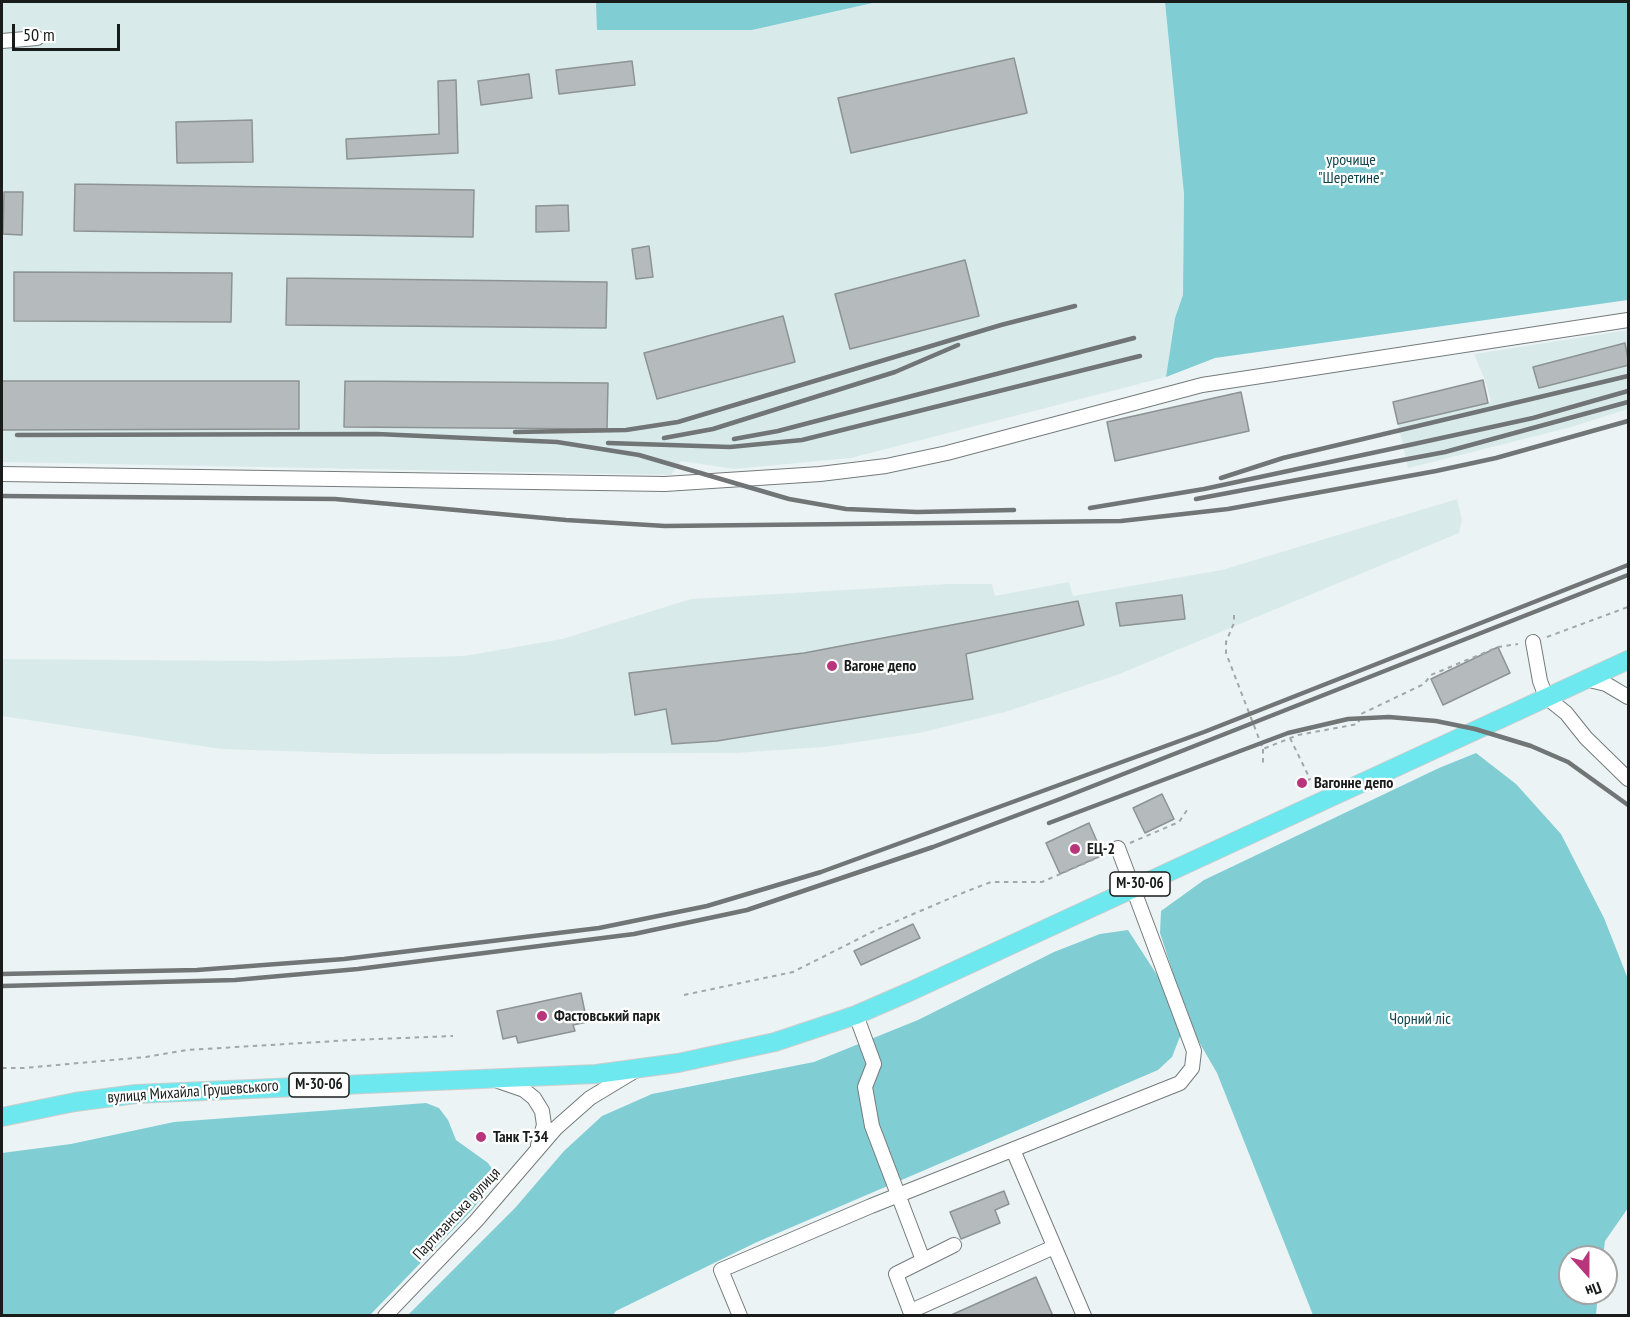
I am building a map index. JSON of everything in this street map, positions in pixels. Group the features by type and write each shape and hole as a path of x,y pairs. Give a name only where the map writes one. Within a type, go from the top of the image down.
{"main road":[{"name":"М-30-06","path":"638,1070 775,1042 856,1015 1629,660"},
{"name":"вулиця Михайла Грушевського","path":"2,1117 75,1102 136,1094 493,1079 638,1070"}],"street":[{"path":"2,41 37,38"},
{"path":"2,474 665,484 820,474 886,466 946,453 1202,385 1629,320"},
{"path":"1533,642 1540,681 1546,697 1566,713 1586,738 1629,779"},
{"path":"1585,679 1612,687 1629,697"},
{"path":"740,1316 721,1270 898,1195 1180,1083 1192,1068 1194,1051 1118,848"},
{"path":"856,1015 873,1064 865,1087 872,1126 923,1260"},
{"name":"Партизанська вулиця","path":"385,1316 476,1221 569,1115 613,1083 638,1070"},
{"path":"493,1079 524,1090 534,1098 542,1111 542,1137 534,1154"},
{"path":"1013,1150 1084,1316"},
{"path":"954,1245 896,1274 911,1313 1054,1247"}],"path":[{"path":"1263,748 1290,738 1358,724 1361,714 1424,684 1431,675 1498,647 1533,642 1629,607"},
{"path":"1234,615 1234,623 1226,642 1227,653 1263,748 1263,763"},
{"path":"1290,738 1311,779 1302,783"},
{"path":"684,995 793,972 878,929 991,882 1042,882 1179,822 1190,807"},
{"path":"2,1068 135,1058 187,1050 453,1036"}],"shaded area":[{"path":"2,2 596,2 598,30 752,30 877,2 1165,2 1184,194 1183,295 1175,318 1166,377 851,458 734,469 681,461 671,475 2,462"},
{"path":"1628,330 1628,409 1568,428 1408,468 1398,424 1491,402 1474,354"},
{"path":"1457,499 1462,520 1459,533 1117,675 1005,712 919,733 824,747 735,753 374,754 221,749 2,716 2,659 273,661 464,656 562,639 691,599 947,584 992,584 995,596 1069,582 1073,596 1222,570"}],"green space":[{"path":"596,2 877,2 752,30 597,30"},
{"name":"урочище \"Шеретине\"","path":"1165,2 1628,2 1628,300 1215,358 1166,377 1175,318 1183,295 1184,194"},
{"name":"Чорний ліс","path":"1476,753 1516,784 1561,834 1604,918 1628,979 1628,1208 1604,1245 1558,1245 1558,1305 1597,1305 1596,1315 1313,1315 1217,1073 1191,1028 1181,1034 1172,1057 1158,1070 757,1242 616,1311 613,1315 407,1316 515,1208 564,1151 602,1116 652,1094 814,1062 918,1020 1054,952 1100,934 1128,930 1159,978 1173,973 1160,933 1161,911 1204,880 1439,768"},
{"path":"426,1103 439,1108 448,1120 456,1140 488,1163 495,1173 491,1186 471,1211 370,1315 2,1315 2,1153 71,1144 174,1122"}],"building":[{"path":"1014,58 1027,113 851,153 838,98"},
{"path":"632,61 635,85 559,94 556,70"},
{"path":"529,74 532,98 481,105 478,81"},
{"path":"456,80 458,153 347,159 346,139 439,134 438,81"},
{"path":"252,120 253,162 177,163 176,122"},
{"path":"75,184 474,190 473,237 74,231"},
{"path":"4,192 23,192 22,235 3,234"},
{"path":"568,205 569,231 536,232 536,206"},
{"path":"649,246 653,277 636,279 632,249"},
{"path":"965,260 979,316 850,349 835,294"},
{"path":"14,272 232,273 231,322 14,321"},
{"path":"287,278 607,282 606,328 286,325"},
{"path":"783,316 795,362 657,399 644,353"},
{"path":"1625,343 1629,365 1539,388 1533,367"},
{"path":"1483,380 1488,403 1398,424 1393,402"},
{"path":"2,381 299,381 299,429 2,430"},
{"path":"345,381 608,383 607,429 344,427"},
{"path":"1241,392 1249,431 1115,461 1107,422"},
{"path":"1182,595 1185,619 1120,626 1116,603"},
{"name":"Вагоне депо","path":"1078,601 1084,625 966,654 973,699 717,741 672,744 666,709 635,715 629,673 804,653"},
{"path":"1498,647 1510,673 1443,705 1431,679"},
{"path":"1162,794 1174,819 1145,833 1133,808"},
{"name":"ЕЦ-2","path":"1089,823 1103,855 1060,874 1046,843"},
{"path":"913,924 920,938 861,965 854,951"},
{"name":"Фастовський парк","path":"581,993 587,1022 573,1025 575,1031 518,1043 516,1036 503,1039 497,1011"},
{"path":"1004,1191 1009,1204 995,1210 1000,1223 961,1239 950,1212"},
{"path":"1036,1277 1053,1316 949,1316"}],"railway":[{"path":"515,432 626,430 678,422 1001,325 1075,306"},
{"path":"734,439 778,431 1134,338"},
{"path":"664,438 713,429 895,372 958,345"},
{"path":"608,443 730,447 802,440 1140,356"},
{"path":"1221,478 1283,458 1628,376"},
{"path":"1090,508 1204,489 1414,444 1533,418 1628,391"},
{"path":"1196,499 1445,452 1628,402"},
{"path":"2,496 335,499 566,520 665,526 1121,521 1228,509 1436,471 1496,458 1628,421"},
{"path":"17,435 377,434 557,442 639,455 789,499 846,509 917,512 1014,510"},
{"path":"2,974 197,970 344,959 599,928 707,906 821,872 1204,732 1628,565"},
{"path":"2,986 235,980 358,969 634,934 747,910 933,847 1060,799 1628,575"},
{"path":"1049,823 1288,733 1348,719 1389,717 1436,721 1475,729 1531,746 1568,762 1628,805"}],"place":[{"name":"Вагоне депо","path":"832,666"},
{"name":"Вагонне депо","path":"1302,783"},
{"name":"ЕЦ-2","path":"1075,849"},
{"name":"Фастовський парк","path":"542,1016"},
{"name":"Танк Т-34","path":"481,1137"}]}
